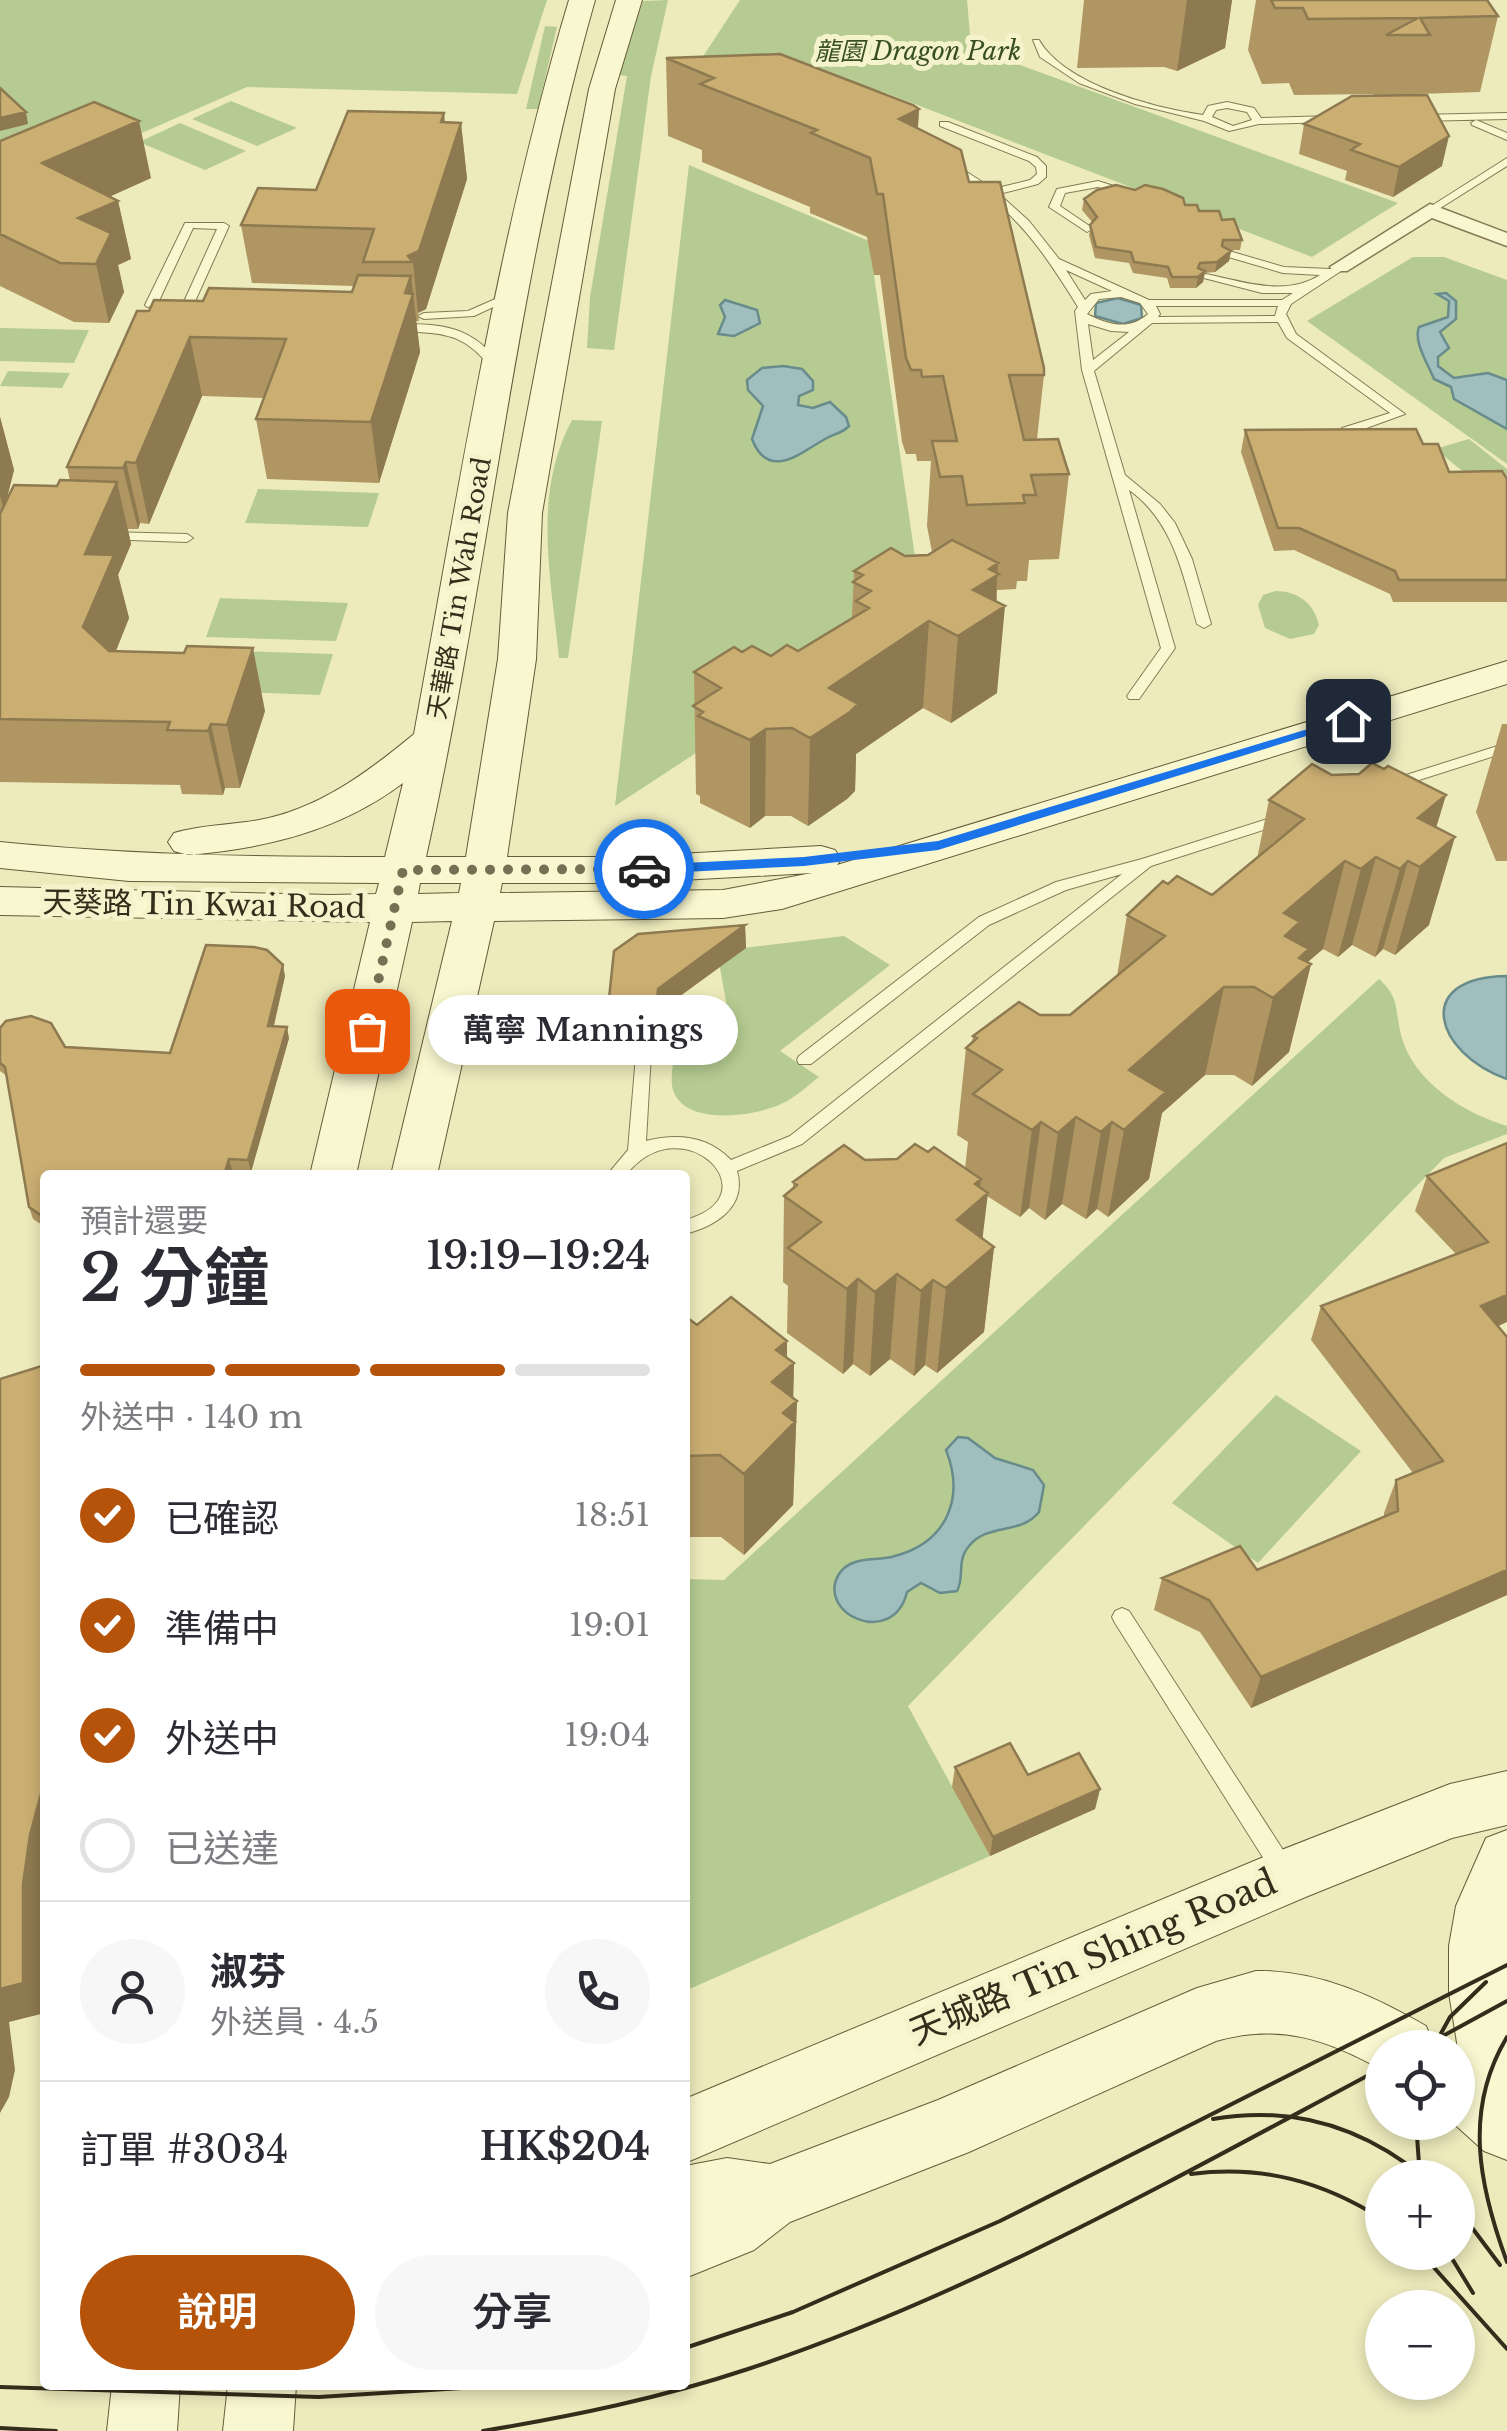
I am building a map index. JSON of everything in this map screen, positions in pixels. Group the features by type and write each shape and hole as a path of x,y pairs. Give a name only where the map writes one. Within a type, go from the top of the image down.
{"main road":[{"name":"天華路 Tin Wah Road","path":"334,1170 433,738 512,294 564,61 582,0"},
{"name":"天華路 Tin Wah Road","path":"415,1170 480,888 517,659 524,513 598,106 610,52 630,0"},
{"name":"天葵路 Tin Kwai Road","path":"0,901 116,907 399,889 480,888 722,904 782,895 1507,672"},
{"path":"5,856 206,841 284,829 362,796 433,738"},
{"name":"天葵路 Tin Kwai Road","path":"5,856 399,889"},
{"name":"天城路 Tin Shing Road","path":"690,2129 1287,1876 1450,1811 1507,1798"},
{"path":"1507,1858 1482,1922 1478,1977 1493,2065 1507,2108"},
{"path":"690,2244 730,2227 770,2197 1088,2068 1210,2012 1276,2000 1373,2030"},
{"path":"1475,2101 1507,2128"},
{"path":"690,2199 727,2191 770,2197"},
{"path":"142,2431 146,2390"},
{"path":"258,2431 262,2390"}],"street":[{"path":"1336,270 1430,210 1507,240"},
{"path":"1409,223 1507,258"}],"lane":[{"path":"1036,42 1043,60 1065,74 1178,114 1206,118 1232,128 1258,120 1347,119"},
{"path":"1206,118 1212,108 1235,106 1256,113 1258,120"},
{"path":"1404,118 1507,116"},
{"path":"1442,118 1489,126 1507,137"},
{"path":"944,124 1042,166 1042,175 1034,182 996,192"},
{"path":"930,154 996,192 1059,262 1084,311 1088,370 1168,648 1134,696"},
{"path":"1430,210 1507,161"},
{"path":"1086,224 1066,217 1052,201 1068,187 1098,184 1135,194"},
{"path":"224,226 194,312 149,310 184,223 238,226"},
{"path":"1228,254 1283,270 1336,270"},
{"path":"1059,262 1154,309 1148,322 1088,370"},
{"path":"1148,303 1286,302 1336,270"},
{"path":"1209,274 1239,286 1306,289"},
{"path":"376,321 416,322 470,314 512,294"},
{"path":"1084,311 1095,296 1130,295"},
{"path":"1280,319 1286,302"},
{"path":"1084,311 1112,329 1148,322 1280,319"},
{"path":"1280,319 1292,336 1399,414 1346,431"},
{"path":"416,322 466,334 484,347 497,367"},
{"path":"1119,477 1147,496 1170,522 1204,624"},
{"path":"94,536 187,538"},
{"path":"1373,790 1507,748"},
{"path":"805,1060 984,921 1060,886 1298,814"},
{"path":"728,1168 796,1140 1146,863"},
{"path":"637,1150 644,1036"},
{"path":"620,1170 637,1150 671,1141 689,1142 719,1156 732,1181 722,1208 690,1224"},
{"path":"1122,1617 1287,1876"}],"green space":[{"path":"0,0 547,0 517,94 247,87 0,195"},
{"path":"668,0 651,76 614,350 587,348 590,297 627,76 617,75 643,1"},
{"name":"龍園 Dragon Park","path":"740,0 967,0 971,47 1398,203 1312,257 881,91 698,88 702,58"},
{"path":"545,26 557,27 538,109 526,109"},
{"path":"231,101 297,128 257,146 192,119"},
{"path":"180,123 246,151 205,170 139,142"},
{"path":"689,165 869,241 922,605 615,806"},
{"path":"1413,257 1444,257 1507,280 1507,464 1307,321"},
{"path":"0,328 89,330 74,363 0,361"},
{"path":"8,371 70,373 62,388 0,386"},
{"path":"572,420 602,421 568,658 559,658 549,566 548,507 560,448"},
{"path":"1469,439 1507,469 1507,482 1485,489 1435,449"},
{"path":"258,489 379,493 368,527 245,523"},
{"path":"1275,591 1291,593 1309,605 1319,625 1314,634 1290,639 1265,628 1258,605 1263,595"},
{"path":"220,598 348,603 336,641 206,637"},
{"path":"202,650 333,654 320,695 187,690"},
{"path":"844,936 890,965 780,1051 819,1077 786,1101 739,1115 706,1114 680,1102 672,1085 677,1043 727,1007 717,951"},
{"path":"1379,979 1394,998 1407,1052 1428,1081 1458,1104 1507,1126 1507,1134 1444,1158 908,1706 990,1856 690,1989 690,1579 724,1580"},
{"path":"1276,1395 1361,1451 1258,1563 1172,1503"}],"water":[{"path":"1446,293 1456,301 1456,319 1440,332 1449,348 1438,357 1438,366 1454,378 1488,373 1507,380 1507,429 1454,399 1451,387 1434,379 1425,360 1418,339 1419,327 1448,317 1449,301 1437,294"},
{"path":"1118,298 1141,305 1142,318 1123,324 1095,316 1096,303"},
{"path":"725,300 757,310 760,323 734,336 718,334 725,317 720,305"},
{"path":"762,368 802,369 813,381 813,390 799,396 798,405 813,408 830,402 846,417 849,426 798,455 777,461 759,452 752,439 763,406 748,390 747,380"},
{"path":"1507,976 1507,1079 1463,1052 1450,1035 1444,1018 1446,1002 1457,989 1477,980"},
{"path":"958,1437 968,1438 995,1458 1033,1470 1044,1485 1039,1512 1023,1524 976,1539 963,1557 957,1591 940,1593 921,1583 907,1592 899,1609 887,1619 873,1622 846,1612 834,1589 844,1568 913,1549 939,1529 952,1501 946,1450"}],"building":[{"path":"1271,0 1487,0 1498,16 1420,18 1430,35 1386,35 1418,18 1308,19 1303,8 1275,8"},
{"path":"780,54 913,105 919,109 899,119 961,150 969,182 1000,182 1044,368 1044,375 1009,375 1024,440 1058,439 1069,474 1031,475 1036,495 1023,495 1025,503 967,505 962,476 940,477 932,441 957,441 943,376 922,377 921,370 911,370 906,358 883,194 877,194 870,158 811,133 817,130 700,84 714,78 666,58"},
{"path":"0,88 26,112 0,118"},
{"path":"1427,95 1449,136 1399,167 1351,150 1360,144 1304,124 1352,96"},
{"path":"94,102 139,121 42,163 118,201 78,218 111,233 96,264 60,263 0,234 0,141"},
{"path":"348,111 444,113 441,122 461,123 419,251 408,256 413,262 363,262 374,229 241,225 258,188 316,190"},
{"path":"1116,185 1135,190 1145,185 1163,189 1183,198 1185,205 1197,205 1199,211 1219,211 1222,220 1234,219 1242,240 1223,240 1222,246 1231,251 1217,262 1200,263 1198,268 1205,271 1198,277 1172,277 1168,267 1134,262 1131,252 1096,247 1090,225 1097,217 1084,199 1097,190"},
{"path":"358,275 411,276 405,293 413,294 371,422 256,419 286,339 190,337 136,463 126,462 123,468 67,467 137,311 149,311 154,300 203,301 209,288 352,292"},
{"path":"1416,429 1423,444 1438,444 1449,472 1502,471 1507,479 1507,580 1399,580 1395,571 1299,528 1278,528 1245,430"},
{"path":"60,480 117,482 85,554 114,555 83,627 109,651 184,653 187,646 253,648 227,725 211,724 208,731 167,730 170,722 0,719 0,514 14,485 57,486"},
{"path":"952,540 998,563 989,569 999,574 973,590 1005,606 958,636 929,621 829,688 858,704 810,738 792,728 766,729 750,740 698,716 703,712 693,706 721,688 694,672 734,647 742,652 752,646 771,656 787,645 798,651 869,608 856,601 871,591 853,582 863,575 854,571 891,548 905,556 928,555"},
{"path":"1372,763 1384,769 1388,766 1446,795 1418,818 1455,837 1420,867 1408,861 1400,869 1376,857 1361,869 1345,861 1284,913 1300,922 1285,936 1309,949 1299,958 1311,964 1273,998 1254,987 1224,987 1129,1070 1166,1092 1124,1130 1112,1122 1101,1132 1076,1117 1058,1133 1041,1122 1032,1130 973,1094 1002,1070 966,1048 977,1038 973,1036 1019,1002 1040,1015 1070,1015 1165,936 1127,915 1163,881 1168,884 1177,876 1212,895 1304,819 1269,800 1312,764 1332,775 1359,774"},
{"path":"745,925 658,989 656,1009 608,1008 614,951 638,934"},
{"path":"206,945 267,950 283,965 268,1026 287,1027 248,1160 229,1159 226,1170 40,1170 40,1215 29,1207 5,1067 0,1063 0,1028 6,1021 31,1016 51,1023 65,1047 170,1053"},
{"path":"1507,1143 1507,1295 1481,1306 1507,1337 1507,1570 1261,1677 1209,1600 1162,1578 1240,1546 1257,1570 1398,1511 1396,1480 1443,1461 1321,1306 1488,1242 1427,1176"},
{"path":"915,1144 928,1152 934,1147 981,1179 975,1184 988,1193 957,1220 994,1247 946,1288 933,1280 921,1291 897,1274 875,1292 858,1279 847,1289 788,1248 821,1222 784,1196 797,1185 793,1182 844,1145 865,1160 897,1159"},
{"path":"731,1297 787,1341 776,1350 794,1363 772,1382 797,1401 783,1413 795,1422 744,1474 720,1455 690,1456 690,1320 697,1325"},
{"path":"40,1367 40,1798 23,1884 23,1983 0,1989 0,1379"},
{"path":"1010,1743 1028,1775 1079,1753 1100,1789 993,1837 955,1767"}],"tram line":[{"path":"690,2346 793,2312 1000,2221 1507,1965"},
{"path":"1443,2030 1450,2017 1486,1982"},
{"path":"1454,2030 1507,2001"},
{"path":"1507,2037 1493,2065 1480,2120 1483,2177 1507,2262"},
{"path":"1290,2117 1365,2077"},
{"path":"1213,2119 1243,2115 1290,2117"},
{"path":"690,2387 830,2340 911,2306 1071,2232 1290,2117"},
{"path":"1290,2117 1352,2133 1401,2160"},
{"path":"1417,2140 1419,2160"},
{"path":"1191,2174 1267,2174 1314,2186 1365,2209"},
{"path":"1475,2232 1500,2265"},
{"path":"1436,2270 1507,2349"},
{"path":"1459,2270 1471,2290"},
{"path":"0,2387 40,2388"},
{"path":"96,2390 319,2397 431,2390"},
{"path":"483,2431 679,2390"},
{"path":"0,2428 56,2431"}],"way so far":[{"path":"367,1031 403,870 644,869"}],"place":[{"name":"萬寧 Mannings","path":"367,1031"}],"route":[{"path":"644,869 804,862 938,845 1348,721"}]}
